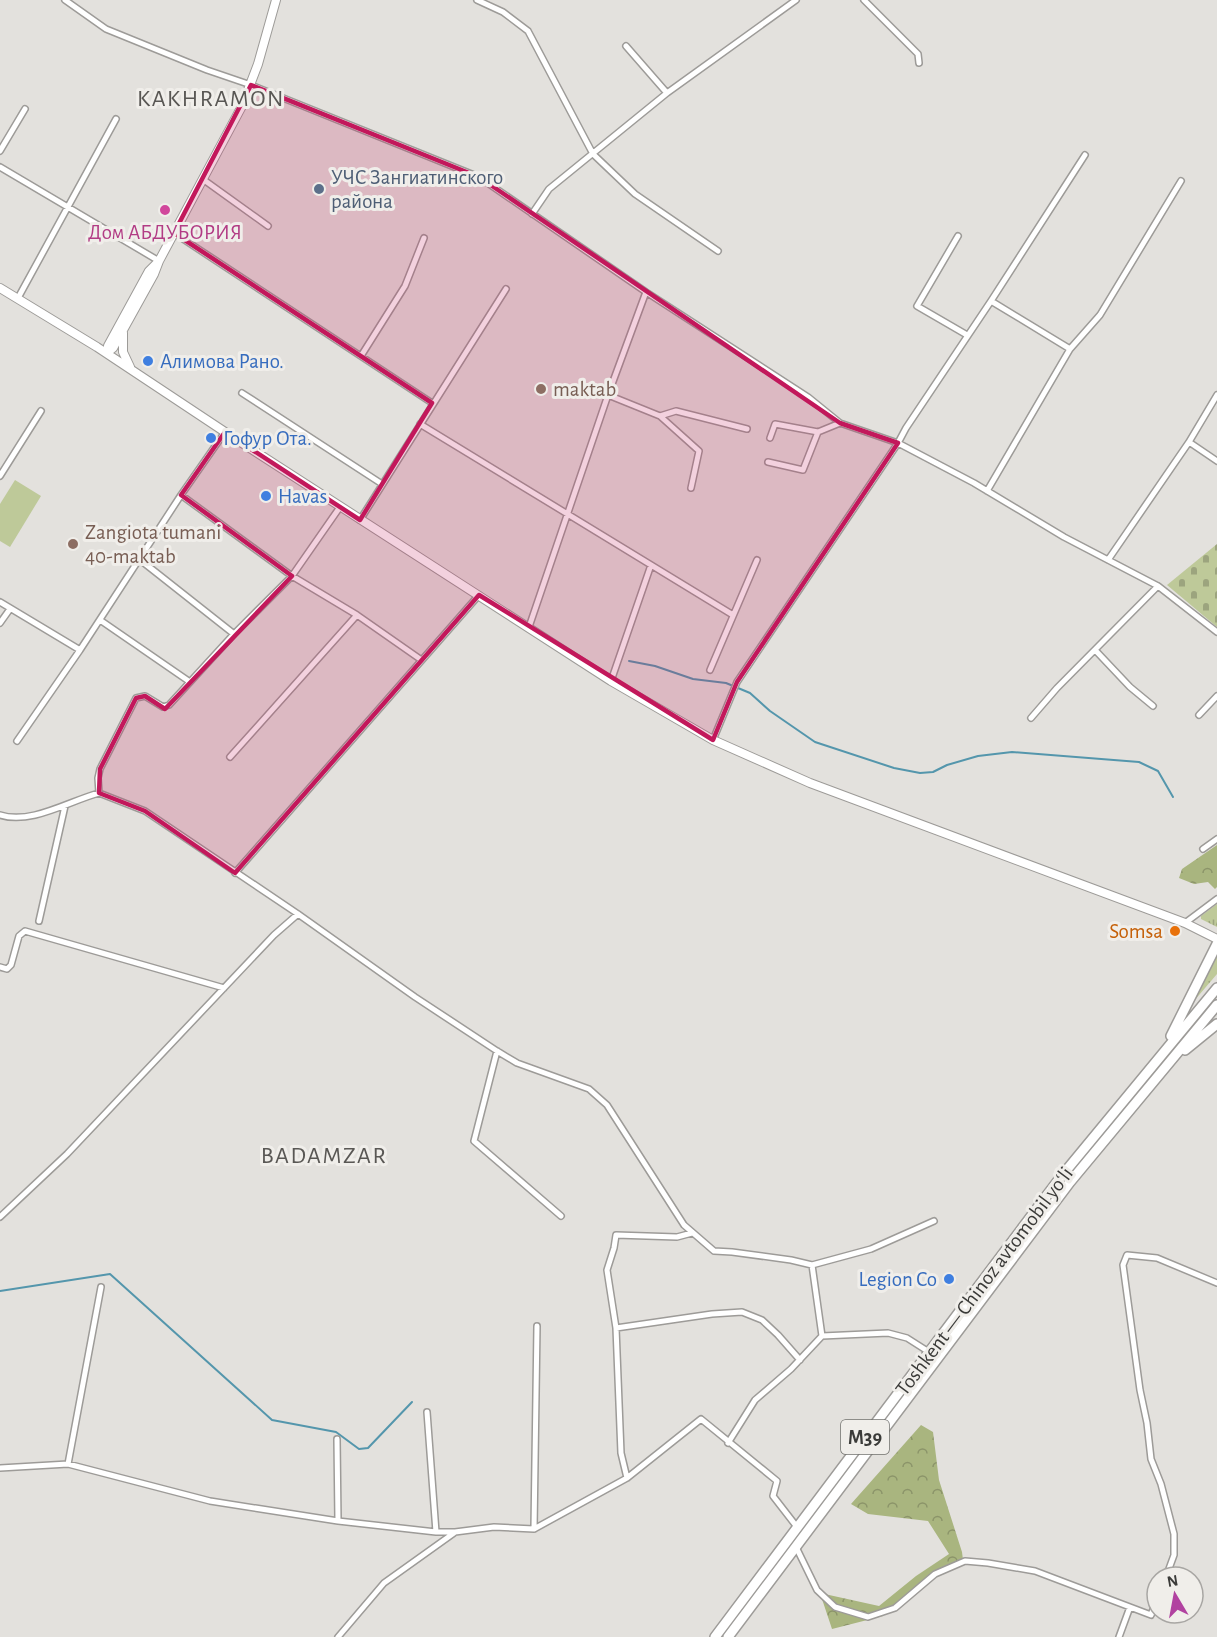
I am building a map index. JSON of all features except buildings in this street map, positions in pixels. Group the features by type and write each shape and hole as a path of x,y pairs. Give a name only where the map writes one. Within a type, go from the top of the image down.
{"highway":[{"path":"1154,1063 1184,1013 1217,944"},
{"name":"Toshkent — Chinoz avtomobil yoʻli","path":"715,1637 1060,1178 1217,988"},
{"name":"Toshkent — Chinoz avtomobil yoʻli","path":"728,1637 1070,1182 1217,1005"},
{"path":"1163,1070 1217,1024"}],"main road":[{"path":"106,353 113,348 154,274 251,85 276,0"},
{"path":"106,353 108,345 149,272 159,261"},
{"path":"0,288 130,368 340,507 611,681 713,740 810,783 1185,923 1217,939"},
{"path":"124,329 123,352 130,368"}],"street":[{"path":"65,0 106,29 479,177 646,292 808,398 840,423 898,443 987,491 1158,586 1217,632"},
{"path":"477,0 503,12 528,31 593,154 635,194 718,251"},
{"path":"532,214 549,189 666,93 795,0"},
{"path":"864,0 918,54 919,63"},
{"path":"626,46 666,93"},
{"path":"0,151 25,109"},
{"path":"18,298 116,119"},
{"path":"713,740 737,682 898,443 1085,155"},
{"path":"0,167 159,261"},
{"path":"204,180 268,226"},
{"path":"987,491 1070,349 1100,315 1181,181"},
{"path":"174,232 432,403"},
{"path":"958,236 917,306 967,335"},
{"path":"361,356 405,286 424,238"},
{"path":"360,520 506,289"},
{"path":"529,627 608,394 646,292"},
{"path":"991,301 1070,349"},
{"path":"242,393 382,484"},
{"path":"608,394 660,416 699,451 691,488"},
{"path":"1108,560 1189,442 1217,395"},
{"path":"0,476 41,411"},
{"path":"660,416 676,411 747,429"},
{"path":"770,438 775,424 818,432 840,423"},
{"path":"420,424 733,615"},
{"path":"17,741 225,432"},
{"path":"768,462 803,470 818,432"},
{"path":"1189,442 1217,461"},
{"path":"181,495 292,576 357,615 420,659"},
{"path":"99,793 100,769 136,698 145,696 166,707 292,576 340,507"},
{"path":"139,559 234,634"},
{"path":"710,670 758,560"},
{"path":"611,681 651,565"},
{"path":"1031,718 1057,688 1158,586"},
{"path":"235,873 420,659 479,595"},
{"path":"0,602 80,650"},
{"path":"0,623 10,609"},
{"path":"230,757 357,615"},
{"path":"100,620 190,682"},
{"path":"1096,651 1130,687 1153,706"},
{"path":"1199,715 1217,696"},
{"path":"0,815 12,819 65,806 99,793 145,811 497,1051 517,1063 589,1089 600,1097 608,1105 684,1224 714,1251 791,1260 812,1265 871,1249 934,1221"},
{"path":"39,921 65,806"},
{"path":"1203,849 1217,839"},
{"path":"1185,923 1217,899"},
{"path":"0,1217 67,1154 274,935 298,914"},
{"path":"0,967 7,969 12,965 19,936 25,931 224,988"},
{"path":"497,1051 474,1140 561,1216"},
{"path":"627,1478 621,1453 616,1329 607,1270 614,1248 615,1235 677,1237 693,1233"},
{"path":"1170,1565 1174,1555 1174,1534 1161,1484 1151,1459 1123,1265 1127,1255 1157,1258 1217,1283"},
{"path":"812,1265 822,1336"},
{"path":"68,1464 101,1287"},
{"path":"616,1329 712,1314 742,1312 762,1320 800,1360"},
{"path":"534,1529 537,1326"},
{"path":"728,1443 754,1400 800,1360 822,1336 888,1332 908,1338 929,1352"},
{"path":"428,1412 436,1532"},
{"path":"0,1468 68,1464 210,1501 338,1521 436,1532 494,1527 534,1529 627,1478 701,1419 777,1481 773,1496 797,1527"},
{"path":"337,1439 338,1521"},
{"path":"338,1637 384,1583 455,1532"},
{"path":"796,1547 817,1590 834,1607 868,1617 895,1608 935,1574 965,1561 1035,1571 1145,1613"},
{"path":"1119,1637 1130,1607"}],"highlighted area":[{"path":"251,85 479,177 840,423 898,443 737,682 713,740 479,595 235,873 145,811 99,793 100,769 136,698 145,696 165,709 292,576 181,495 225,432 360,520 432,403 174,233"}],"green space":[{"path":"15,480 41,496 10,547 0,541 0,504"},
{"path":"1217,544 1217,627 1167,585"},
{"path":"1217,845 1217,887 1215,889 1208,882 1194,884 1179,878 1182,869"},
{"path":"1217,904 1217,927 1201,919 1201,916"},
{"path":"1217,955 1217,974 1188,1008 1213,960"},
{"path":"921,1425 933,1432 939,1480 963,1560 926,1578 883,1616 832,1629 820,1593 879,1606 916,1576 949,1554 928,1521 868,1514 851,1504"}],"waterway":[{"path":"629,661 655,666 693,679 726,683 750,693 770,711 815,742 894,768 920,773 933,772 947,765 978,756 1012,752 1139,762 1158,771 1173,797"},
{"path":"0,1291 110,1274 272,1420 336,1432 359,1449 368,1448 412,1402"}],"place":[{"name":"УЧС Зангиатинского района","path":"319,189"},
{"name":"Дом АБДУБОРИЯ","path":"165,210"},
{"name":"Алимова Рано.","path":"148,361"},
{"name":"maktab","path":"541,389"},
{"name":"Гофур Ота.","path":"211,438"},
{"name":"Havas","path":"266,496"},
{"name":"Zangiota tumani 40-maktab","path":"73,544"},
{"name":"Somsa","path":"1175,931"},
{"name":"Legion Co","path":"949,1279"}],"district":[{"name":"KAKHRAMON","path":"211,98"},
{"name":"BADAMZAR","path":"324,1155"}]}
